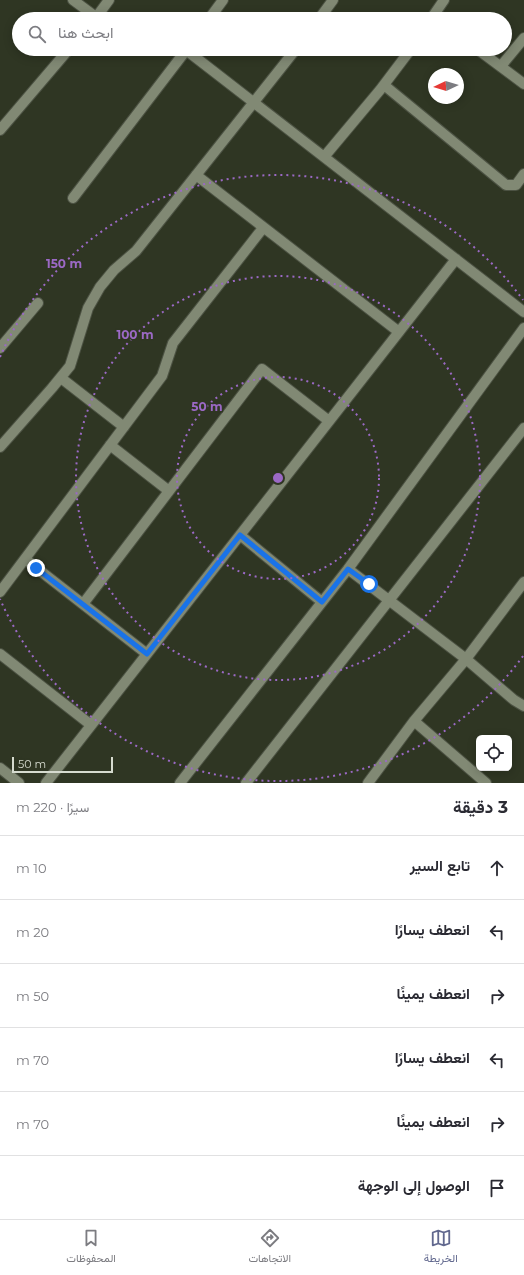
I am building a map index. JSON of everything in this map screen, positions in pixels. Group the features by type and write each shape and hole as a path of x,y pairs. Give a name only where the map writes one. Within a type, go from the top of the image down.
{"street":[{"path":"73,0 88,12"},
{"path":"100,12 109,0"},
{"path":"214,12 223,0"},
{"path":"324,12 333,0"},
{"path":"437,12 444,0"},
{"path":"512,53 524,38"},
{"path":"0,130 63,56"},
{"path":"73,198 182,56"},
{"path":"195,56 524,312"},
{"path":"0,447 70,366 88,308 100,287 114,270 136,251 291,56"},
{"path":"324,157 384,85 406,56"},
{"path":"487,56 524,84"},
{"path":"501,66 509,56"},
{"path":"384,85 506,185 516,185 524,174"},
{"path":"196,176 399,332"},
{"path":"0,592 162,376 173,343 263,228"},
{"path":"46,783 456,259"},
{"path":"0,348 38,303"},
{"path":"180,783 348,569 524,328"},
{"path":"83,604 262,369 329,421"},
{"path":"60,378 124,427"},
{"path":"246,783 524,428"},
{"path":"110,445 169,491"},
{"path":"240,535 322,602"},
{"path":"25,559 147,654"},
{"path":"348,569 466,659 514,700 524,706"},
{"path":"368,783 414,721 466,659 524,582"},
{"path":"0,654 91,725"},
{"path":"414,721 486,783"},
{"path":"0,768 19,783"}],"route":[{"path":"36,568 147,654 240,535 322,602 348,569 369,584"}]}
